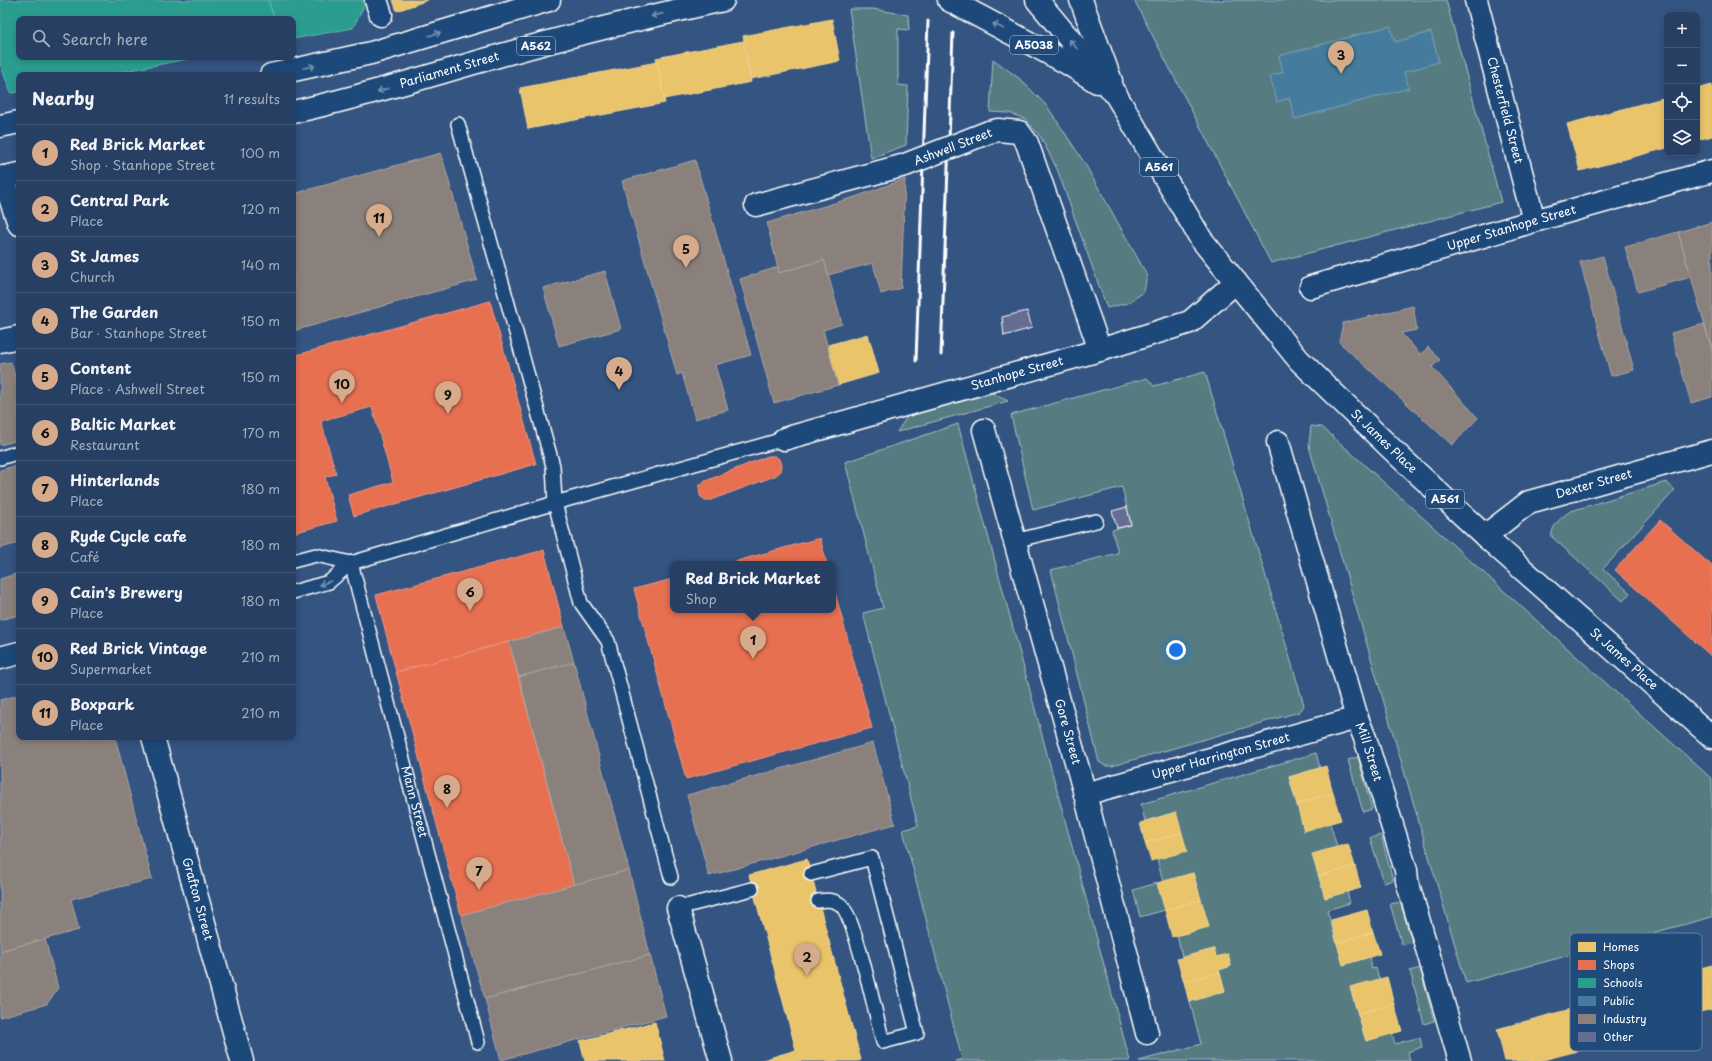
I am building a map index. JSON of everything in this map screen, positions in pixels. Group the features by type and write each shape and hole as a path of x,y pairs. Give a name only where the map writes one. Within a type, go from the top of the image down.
{"main road":[{"path":"285,72 371,53 549,0"},
{"name":"Parliament Street","path":"296,111 350,99 509,53 645,18 723,0"},
{"name":"A5038","path":"949,0 1067,63 1116,94"},
{"name":"St James Place","path":"1037,0 1116,94 1201,239 1299,360 1485,536 1712,737"},
{"name":"St James Place","path":"1081,0 1116,94"},
{"name":"Chesterfield Street","path":"1476,0 1534,221"},
{"path":"0,126 16,123"},
{"name":"Ashwell Street","path":"756,205 905,165 989,132 998,130 1019,132 1027,143 1100,350"},
{"name":"Upper Stanhope Street","path":"1311,287 1534,221 1712,171"},
{"path":"8,176 16,211"},
{"name":"Stanhope Street","path":"784,439 1100,350 1190,322 1236,282"},
{"path":"0,341 16,338"},
{"name":"Gore Street","path":"984,430 1085,794 1147,1033"},
{"name":"Mill Street","path":"1278,442 1357,718 1365,738 1406,870 1408,886 1460,1061"},
{"name":"Dexter Street","path":"1485,536 1529,502 1712,451"},
{"path":"0,658 16,654"},
{"name":"Upper Harrington Street","path":"1085,794 1357,718"},
{"name":"Grafton Street","path":"154,740 242,1061"},
{"path":"678,908 721,1061"}],"lane":[{"path":"458,124 554,466 555,503 581,603 608,641 671,877"},
{"path":"296,591 329,582 351,563 555,503 784,439"},
{"path":"0,458 16,453"},
{"path":"1014,542 1096,521"},
{"path":"296,560 316,555 351,563"},
{"name":"Mann Street","path":"351,563 478,1042"},
{"path":"811,874 872,858 917,1033 883,1042 853,927 841,906 830,899 818,901"},
{"path":"678,908 752,889"}],"green space":[{"path":"1134,0 1446,0 1501,202 1271,263"},
{"path":"849,9 873,9 908,15 909,30 898,29 898,85 908,86 906,145 871,158"},
{"path":"993,59 1020,79 1047,106 1084,162 1147,275 1144,292 1128,303 1107,308 1057,169 1040,136 1025,119 1009,113 990,112"},
{"path":"1205,372 1304,705 1299,712 1112,766 1105,766 1099,762 1051,570 1118,553 1112,530 1131,525 1122,487 1033,510 1011,415 1147,378 1154,386"},
{"path":"989,391 1008,401 897,432 910,412"},
{"path":"958,424 1130,1061 955,1061 962,1059 903,830 918,826 863,613 883,608 845,462"},
{"path":"1311,426 1322,427 1712,779 1712,917 1652,933 1570,933 1570,955 1466,983 1309,444"},
{"path":"1666,482 1675,490 1603,569 1630,593 1623,601 1552,537 1555,525 1564,515 1571,511"},
{"path":"1316,753 1320,768 1289,777 1304,830 1330,823 1337,847 1312,855 1325,898 1347,891 1350,903 1327,910 1343,964 1369,957 1372,969 1376,968 1379,980 1350,988 1366,1041 1392,1033 1395,1044 1420,1037 1422,1047 1408,1052 1410,1061 1139,1061 1201,1044 1190,1002 1225,991 1219,970 1231,966 1228,954 1216,957 1214,949 1182,957 1177,935 1209,926 1193,873 1163,882 1157,859 1176,812 1145,821 1141,804"},
{"path":"1358,757 1372,809 1363,812 1348,760"},
{"path":"1381,835 1393,880 1384,883 1370,838"},
{"path":"1157,883 1165,910 1140,917 1133,890"},
{"path":"1400,902 1412,942 1402,945 1390,904"},
{"path":"1420,968 1434,1021 1424,1024 1410,971"}],"building: Homes":[{"path":"393,0 428,0 397,11"},
{"path":"832,19 840,61 751,79 743,36"},
{"path":"743,41 751,82 664,99 656,58"},
{"path":"657,62 665,103 528,129 520,88"},
{"path":"1712,85 1712,136 1700,139 1700,120 1700,88"},
{"path":"1664,98 1664,149 1580,171 1567,124"},
{"path":"868,334 879,373 838,385 828,345"},
{"path":"1326,766 1333,793 1297,804 1289,777"},
{"path":"1333,793 1341,820 1304,831 1297,804"},
{"path":"1176,812 1182,833 1145,843 1140,823"},
{"path":"1182,833 1187,851 1151,861 1145,843"},
{"path":"1348,844 1355,866 1319,876 1312,854"},
{"path":"807,859 861,1060 858,1061 759,1061 796,1050 749,875"},
{"path":"1355,866 1361,888 1325,898 1319,876"},
{"path":"1193,873 1201,900 1165,910 1157,883"},
{"path":"1201,900 1209,927 1172,937 1165,910"},
{"path":"1367,910 1373,932 1337,943 1331,920"},
{"path":"1373,932 1380,954 1343,965 1337,943"},
{"path":"1214,949 1216,957 1228,954 1231,966 1219,970 1220,972 1184,982 1177,959"},
{"path":"1712,965 1712,1009 1702,1012 1702,968"},
{"path":"1220,972 1225,991 1189,1002 1184,982"},
{"path":"1387,977 1394,1004 1358,1014 1350,987"},
{"path":"1394,1004 1402,1031 1366,1041 1358,1014"},
{"path":"1570,1009 1570,1051 1578,1051 1539,1061 1505,1061 1497,1029"},
{"path":"655,1022 665,1061 585,1061 580,1041"}],"building: Shops":[{"path":"490,301 536,464 354,516 348,495 393,482 372,407 321,421 336,474 325,477 337,521 296,532 296,355"},
{"path":"768,456 775,456 779,459 781,465 780,472 775,476 711,500 705,500 700,496 699,486 703,482"},
{"path":"1660,520 1712,566 1712,657 1615,570"},
{"path":"820,538 826,561 737,561"},
{"path":"544,550 564,627 396,672 376,595"},
{"path":"670,580 670,613 836,613 836,596 872,728 686,779 634,589"},
{"path":"509,642 574,885 461,915 396,672"}],"building: Schools":[{"path":"0,0 268,0 274,16 16,16 16,60 182,60 120,72 16,72 16,92 11,93 0,64"},
{"path":"268,0 362,0 364,6 353,28 296,38 296,16 274,16"}],"building: Public":[{"path":"1390,26 1395,42 1431,32 1439,62 1404,72 1409,88 1295,119 1289,98 1277,102 1270,76 1283,72 1279,56"}],"building: Industry":[{"path":"441,153 477,280 296,330 296,193"},
{"path":"695,160 751,355 715,365 728,410 695,419 682,373 677,375 622,181"},
{"path":"905,179 901,288 881,294 873,263 828,275 824,260 779,273 767,223 855,197"},
{"path":"1712,222 1712,350 1678,232"},
{"path":"1678,232 1691,277 1638,292 1625,247"},
{"path":"1603,256 1634,370 1611,376 1580,262"},
{"path":"824,260 842,324 823,330 838,385 774,403 740,279 778,267 779,273"},
{"path":"605,271 621,329 559,346 543,288"},
{"path":"1413,306 1417,330 1401,333 1421,355 1428,347 1440,360 1432,367 1478,418 1452,445 1339,342 1343,323"},
{"path":"1704,324 1712,350 1712,397 1691,403 1671,333"},
{"path":"11,362 16,380 16,441 0,445 0,364"},
{"path":"16,466 16,544 0,548 0,470"},
{"path":"16,574 16,616 0,620 0,579"},
{"path":"564,627 574,662 519,677 509,642"},
{"path":"574,662 629,870 574,885 519,677"},
{"path":"16,696 16,740 116,740 152,879 71,899 79,930 0,951 0,700"},
{"path":"873,743 895,824 709,876 687,795"},
{"path":"629,870 650,955 485,999 461,915"},
{"path":"45,939 58,988 47,1004 0,1017 0,951"},
{"path":"650,955 666,1016 501,1060 485,999"}],"building: Other":[{"path":"1027,311 1032,328 1004,336 1002,317"},
{"path":"1127,507 1131,525 1117,528 1112,511"}],"railway":[{"path":"916,361 928,21"},
{"path":"941,355 953,33"}],"place":[{"name":"St James","path":"1341,74"},
{"name":"Boxpark","path":"379,237"},
{"name":"Content","path":"686,268"},
{"name":"The Garden","path":"619,390"},
{"name":"Red Brick Vintage","path":"342,403"},
{"name":"Cain's Brewery","path":"448,414"},
{"name":"Baltic Market","path":"470,611"},
{"name":"Red Brick Market","path":"753,659"},
{"name":"Ryde Cycle cafe","path":"447,808"},
{"name":"Hinterlands","path":"479,890"},
{"name":"Central Park","path":"807,976"}]}
